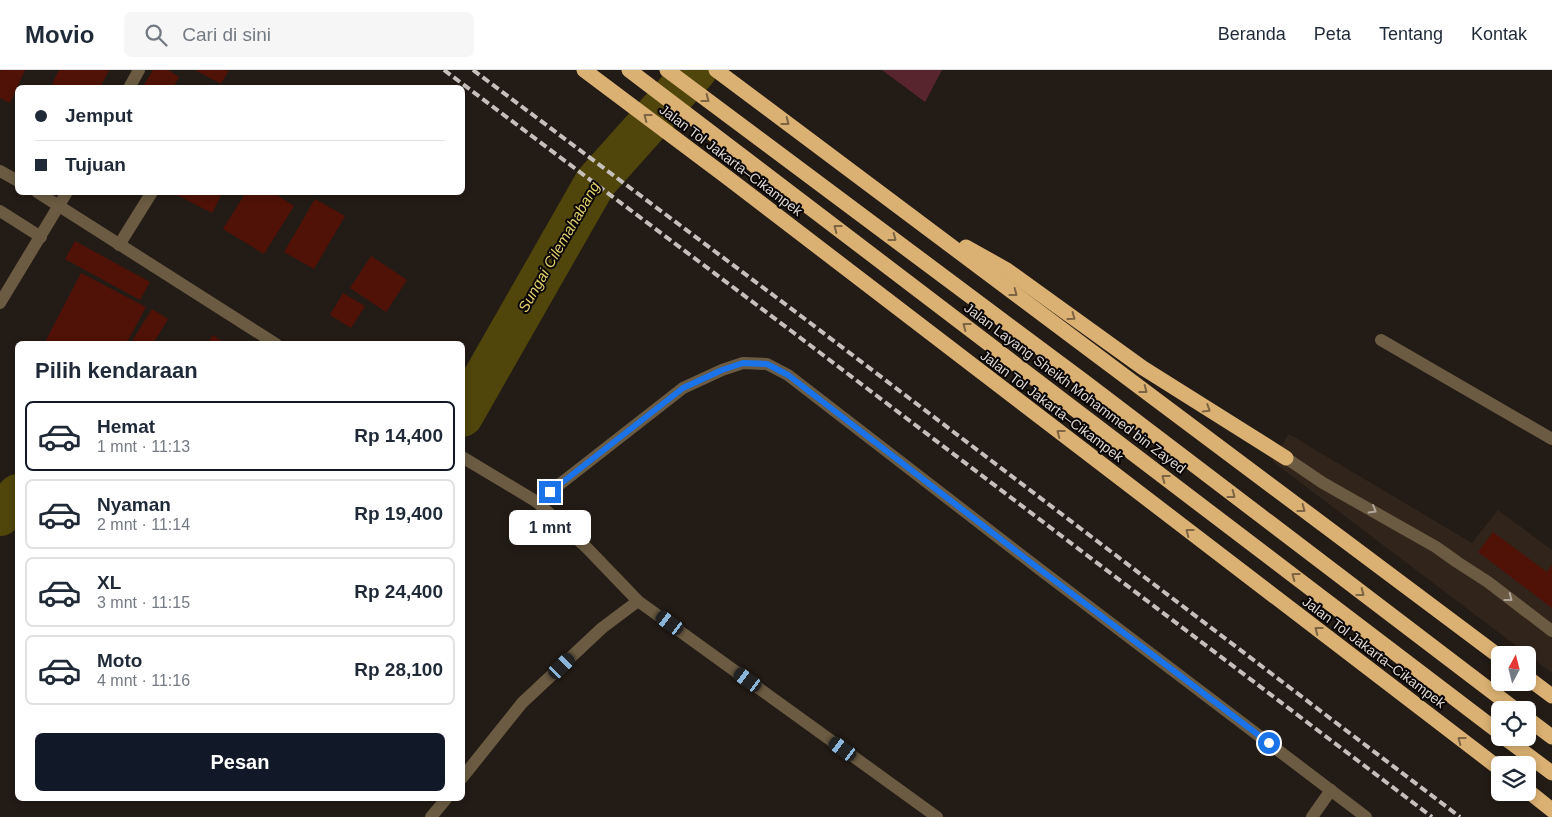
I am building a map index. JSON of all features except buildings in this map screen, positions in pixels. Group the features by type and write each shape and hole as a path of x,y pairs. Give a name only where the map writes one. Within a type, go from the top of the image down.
{"highway":[{"name":"Jalan Tol Jakarta–Cikampek","path":"584,70 1491,762"},
{"name":"Jalan Layang Sheikh Mohammed bin Zayed","path":"629,70 1491,727"},
{"name":"Jalan Layang Sheikh Mohammed bin Zayed","path":"667,70 1085,382 1504,701"},
{"path":"716,70 1491,650"},
{"path":"913,217 1007,270 1143,368 1286,458"},
{"path":"1536,684 1552,696"},
{"path":"1536,725 1552,737"},
{"path":"1516,746 1552,773"},
{"path":"1536,797 1552,810"}],"street":[{"path":"131,85 139,70"},
{"path":"0,171 15,179"},
{"path":"42,195 271,341"},
{"path":"0,303 66,195"},
{"path":"119,244 150,195"},
{"path":"0,210 41,237"},
{"path":"1380,340 1552,439"},
{"path":"537,502 683,388 722,370 743,363 767,364 788,375 1030,562 1366,817"},
{"path":"1286,458 1324,483 1436,546 1488,582 1552,631"},
{"path":"467,460 537,502 587,548 638,600 937,817"},
{"path":"465,774 522,703 602,628 638,600"},
{"path":"1312,817 1331,790"},
{"path":"431,817 444,801"}],"shaded area":[{"path":"882,70 942,70 925,102"},
{"path":"1289,434 1472,543 1498,510 1552,550 1552,673 1536,661 1536,646 1516,646 1272,461"}],"waterway":[{"name":"Sungai Cilemahabang","path":"465,411 595,183 696,70"},
{"name":"Sungai Cilemahabang","path":"0,515 15,498"}],"railway":[{"path":"444,70 464,85"},
{"path":"473,70 805,319 1460,817"},
{"path":"465,86 1432,817"}],"route":[{"path":"550,492 683,388 722,370 743,363 767,364 788,375 1269,743"}]}
